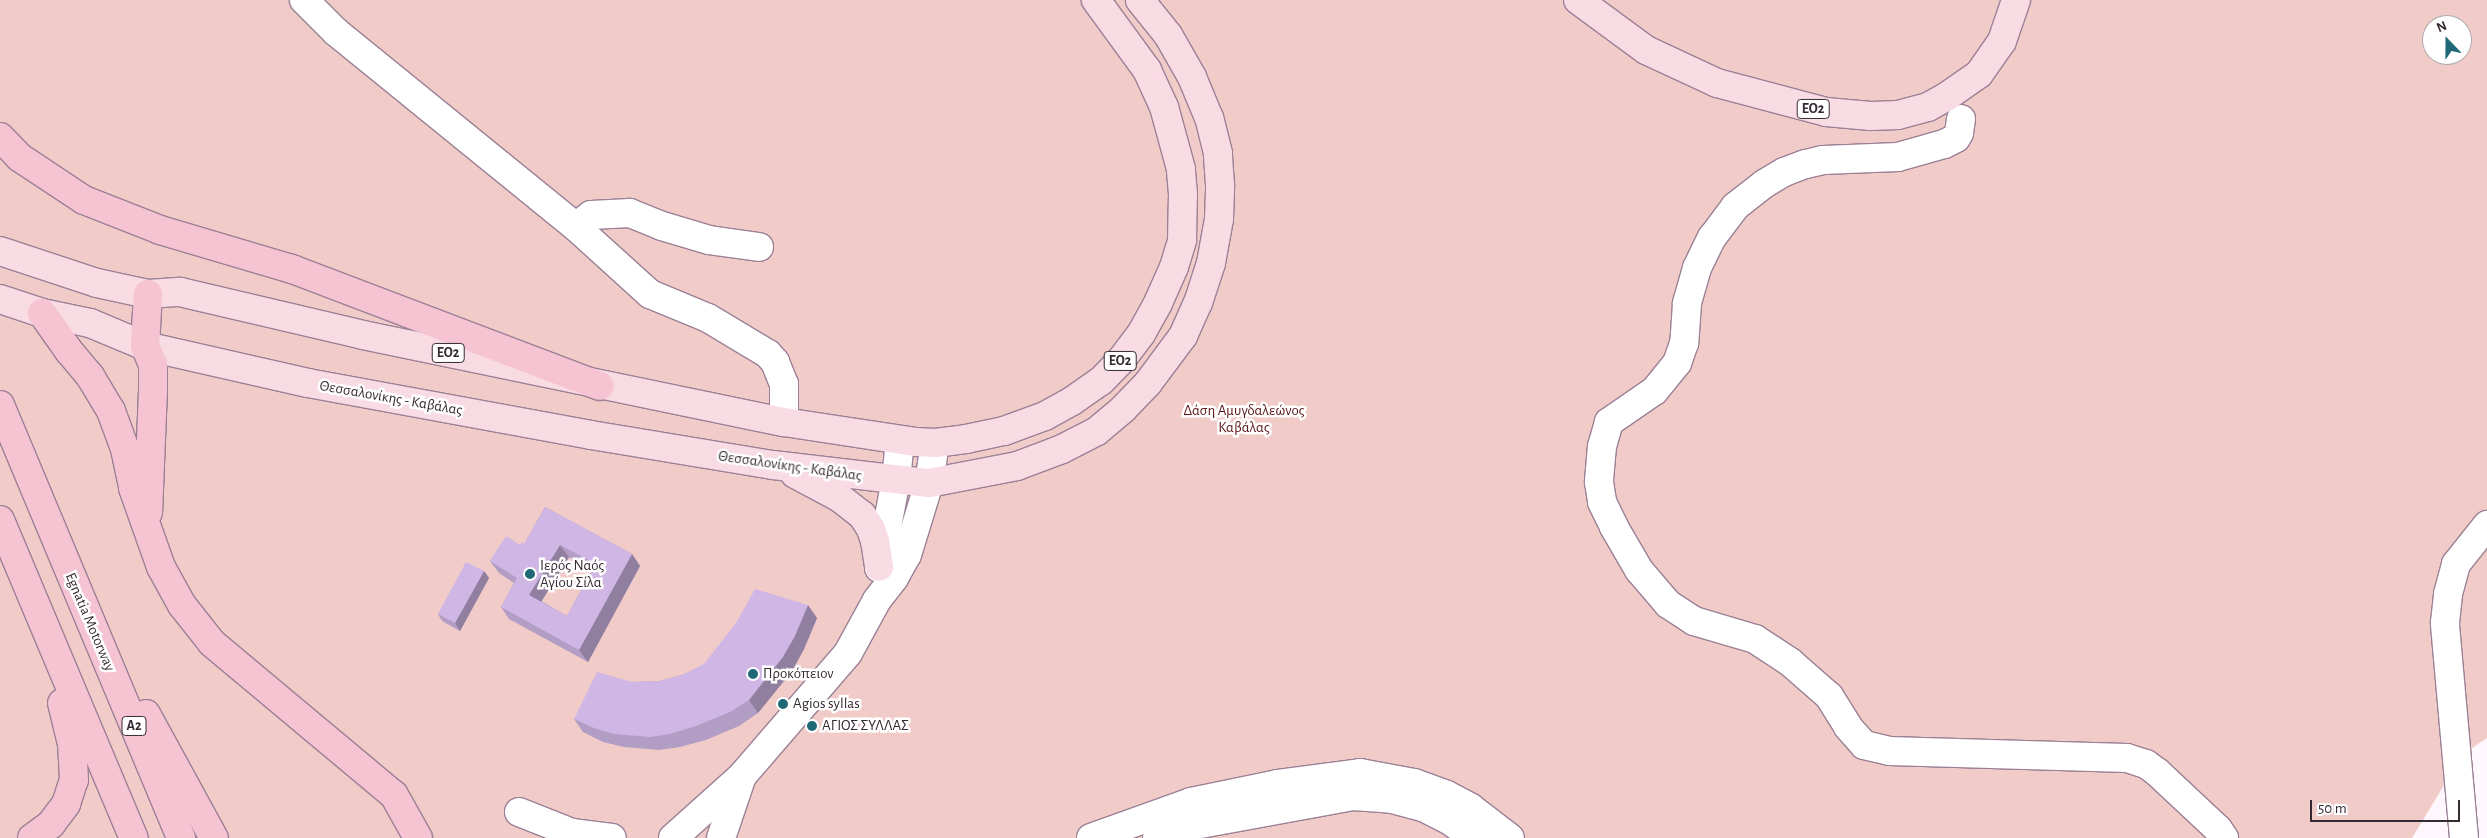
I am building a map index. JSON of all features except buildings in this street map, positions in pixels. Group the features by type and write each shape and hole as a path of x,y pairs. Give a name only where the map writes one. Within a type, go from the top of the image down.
{"highway":[{"path":"0,137 19,157 84,200 160,230 292,269 600,386"},
{"path":"148,294 145,346 153,365 148,526"},
{"path":"42,313 68,351 90,376 111,411 125,448 132,488 148,526 161,567 187,612 212,643 394,795 418,838"},
{"name":"Egnatia Motorway","path":"0,405 181,838"},
{"path":"0,520 134,838"},
{"path":"87,614 115,659 214,838"},
{"path":"32,838 51,824 66,804 74,780 72,744 48,634"},
{"path":"394,795 407,798 424,817 435,838"}],"main road":[{"name":"ΕΟ2","path":"0,250 97,283 148,294 180,292 600,386 784,422 900,440 935,442 1004,430 1045,416 1072,402 1101,381 1122,359 1141,334 1158,303 1174,267 1182,240 1183,194 1181,170 1164,107 1147,70 1096,0"},
{"name":"Θεσσαλονίκης - Καβάλας","path":"0,300 42,313 90,323 145,346 318,385 591,435 773,465 929,483 1017,466 1062,449 1097,431 1148,384 1183,336 1192,319 1211,263 1219,219 1220,185 1218,153 1210,118 1192,77 1168,36 1140,0"},
{"name":"ΕΟ2","path":"1578,0 1646,50 1717,83 1826,112 1872,116 1898,115 1928,107 1979,74 2002,41 2016,0"},
{"path":"773,465 840,498 862,516 871,529 879,567"}],"street":[{"path":"304,0 336,32 576,227 650,294 708,318 768,354 775,362 784,384 784,422"},
{"path":"1961,118 1959,133 1949,142 1898,156 1823,160 1805,164 1784,172 1764,184 1735,207 1712,237 1697,268 1687,304 1684,344 1677,363 1654,390 1609,422 1604,434 1601,454 1599,482 1602,502 1639,570 1668,604 1694,621 1755,639 1790,662 1829,696 1848,727 1864,745 1889,751 2127,758 2146,764 2157,772 2218,829 2224,838"},
{"path":"576,227 591,215 630,213 662,226 709,240 759,247"},
{"path":"877,600 879,567 896,480 900,440"},
{"path":"673,838 742,776 848,653 877,600 894,578 907,555 929,483 935,442"},
{"path":"2464,838 2445,623 2448,594 2456,564 2487,524"},
{"path":"1091,838 1191,802 1278,784 1360,773 1414,782 1447,795 1471,808 1510,838"},
{"path":"721,838 742,776"},
{"path":"1157,838 1196,825 1353,796 1392,799 1425,808 1449,820 1474,838"},
{"path":"707,838 732,804"},
{"path":"519,812 575,835 612,838"}],"green space":[{"name":"Δάση Αμυγδαλεώνος Καβάλας","path":"0,0 2487,0 2487,738 2463,754 2412,838 0,838"}],"place":[{"name":"Ιερός Ναός Αγίου Σίλα","path":"530,574"},
{"name":"Προκόπειον","path":"753,674"},
{"name":"Agios syllas","path":"783,704"},
{"name":"ΑΓΙΟΣ ΣΥΛΛΑΣ","path":"812,726"}]}
